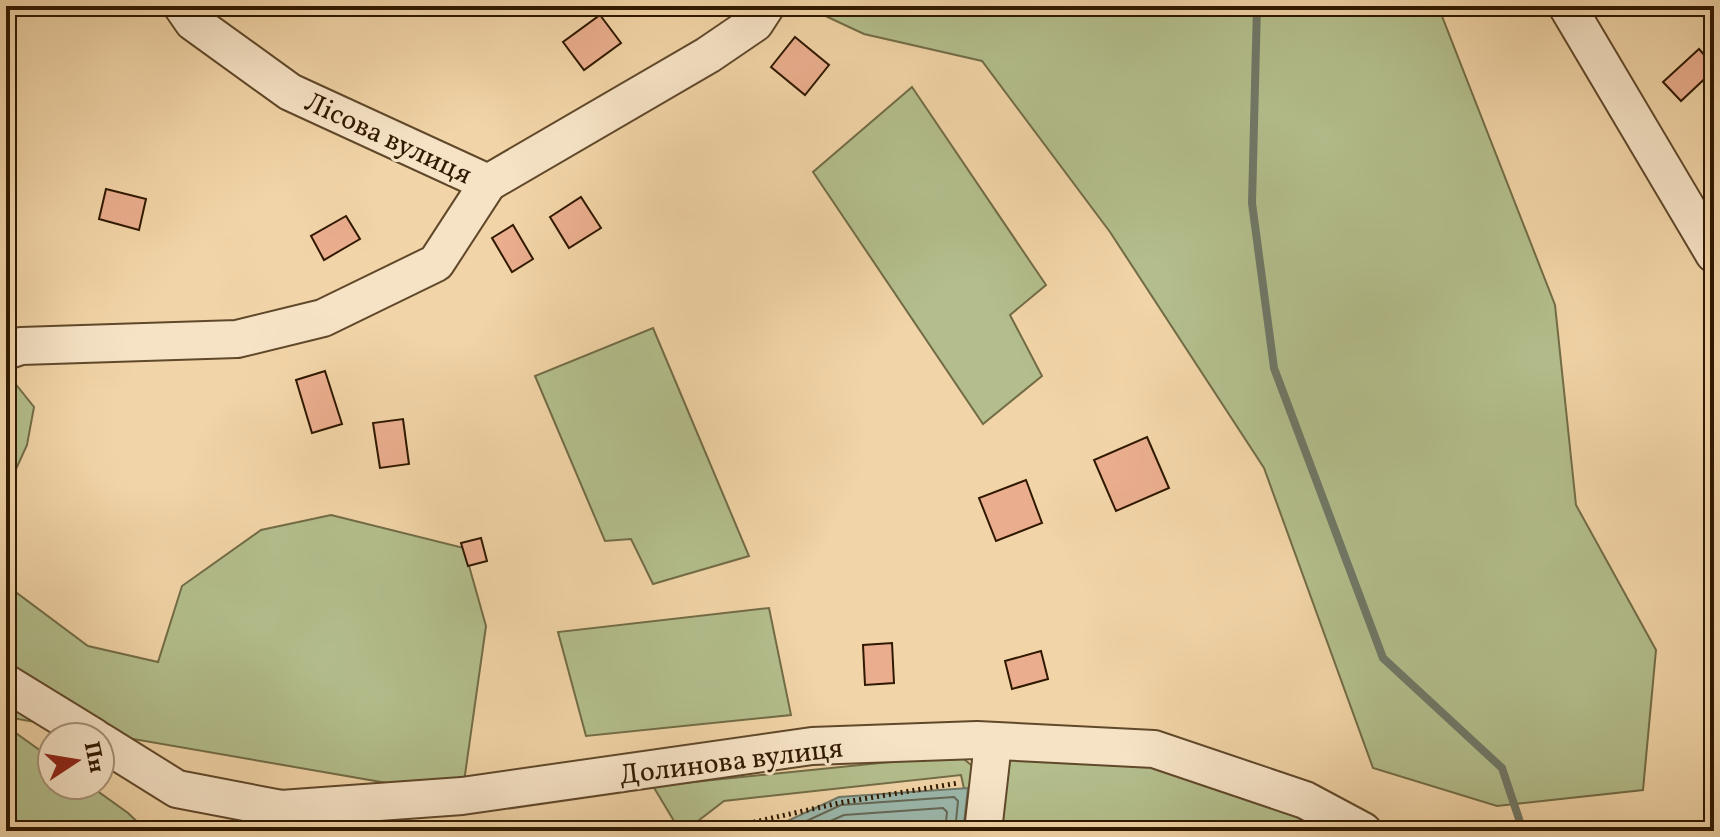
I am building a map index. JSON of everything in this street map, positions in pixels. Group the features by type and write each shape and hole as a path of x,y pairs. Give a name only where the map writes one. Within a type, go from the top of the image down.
{"street":[{"name":"Лісова вулиця","path":"182,6 193,22 290,92 488,183 708,55 755,23 766,6"},
{"path":"1567,6 1714,254"},
{"path":"6,351 21,346 237,339 323,318 436,263 488,183"},
{"path":"6,683 68,721"},
{"name":"Долинова вулиця","path":"116,751 177,789 281,809 462,796 812,746 977,740 1154,749 1305,800 1363,831"},
{"path":"983,831 993,743"}],"path":[{"path":"725,831 839,803 949,786 972,777 989,778"}],"green space":[{"path":"804,6 1438,6 1555,305 1576,505 1656,650 1643,790 1497,806 1373,768 1264,468 1110,232 982,61 864,34"},
{"path":"912,87 1046,285 1010,315 1042,376 983,424 813,172"},
{"path":"653,328 749,556 653,584 631,539 605,541 535,376"},
{"path":"6,372 34,407 27,445 6,491"},
{"path":"331,515 464,548 486,626 462,796 116,736 116,721 36,722 6,717 6,579 9,587 88,646 158,662 182,586 261,530"},
{"path":"769,608 791,715 586,736 558,632"},
{"path":"6,726 36,748 36,801 111,801 147,831 6,831"},
{"path":"994,743 1154,749 1365,831 984,831"},
{"path":"959,755 982,774 971,821 961,775 724,801 685,831 680,831 653,786"}],"water":[{"path":"968,788 963,831 766,831 839,797"}],"building":[{"path":"600,15 621,43 584,70 563,42"},
{"path":"795,37 829,65 805,95 771,67"},
{"path":"1699,49 1714,70 1681,101 1663,82"},
{"path":"106,189 146,199 139,230 99,219"},
{"path":"581,197 601,228 569,248 550,217"},
{"path":"346,216 360,239 324,260 311,236"},
{"path":"513,225 533,259 512,272 492,238"},
{"path":"325,371 342,424 312,433 296,380"},
{"path":"403,419 409,464 380,468 373,423"},
{"path":"1147,437 1169,488 1116,511 1094,460"},
{"path":"1026,480 1042,523 996,541 979,498"},
{"path":"481,538 487,561 468,566 461,543"},
{"path":"892,643 894,683 865,685 863,645"},
{"path":"1041,651 1048,679 1012,689 1005,661"}],"waterway":[{"path":"1257,6 1252,203 1274,368 1383,658 1502,768 1523,831"}]}
